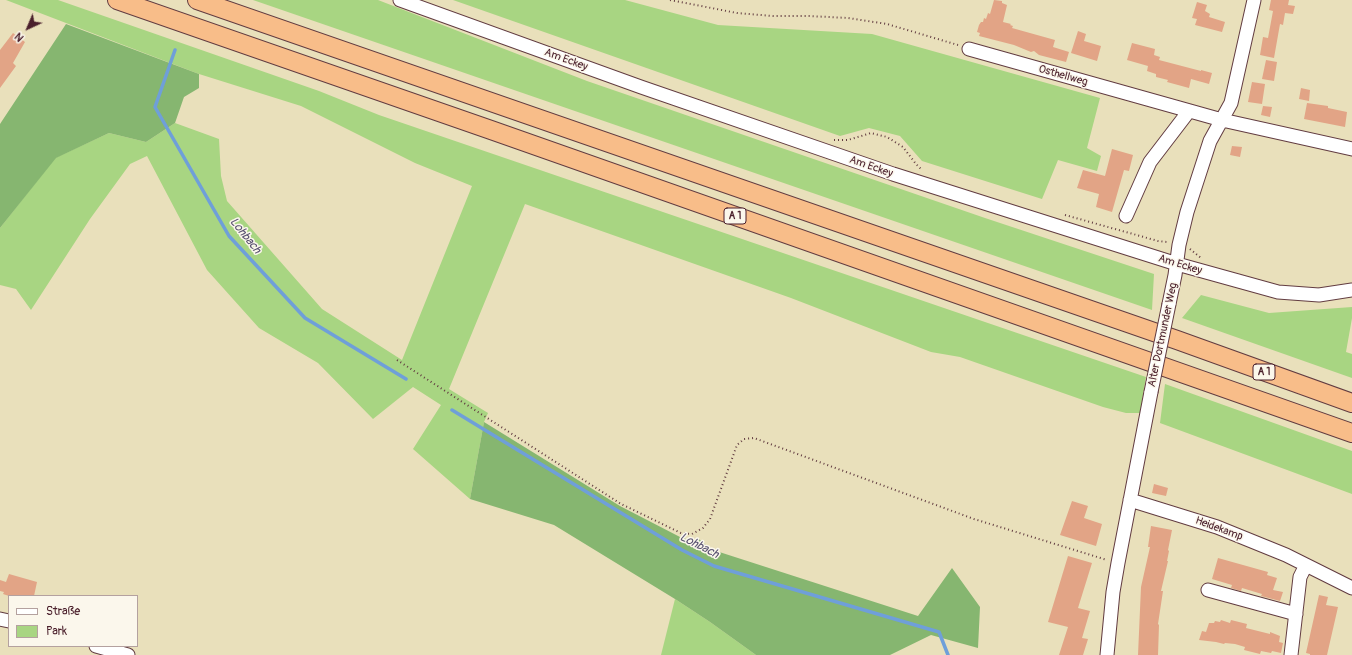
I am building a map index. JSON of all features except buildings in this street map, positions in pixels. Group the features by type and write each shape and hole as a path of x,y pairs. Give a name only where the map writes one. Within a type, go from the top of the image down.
{"highway":[{"name":"A 1","path":"117,0 498,132 1352,433"},
{"name":"A 1","path":"197,0 1177,340 1352,403"}],"street":[{"name":"Am Eckey","path":"400,0 641,87 893,174 1177,264 1278,292 1319,295 1352,290"},
{"name":"Alter Dortmunder Weg","path":"1107,655 1113,592 1118,563 1177,264 1179,245 1197,177 1210,141 1231,103 1254,0"},
{"name":"Osthellweg","path":"969,49 1222,120 1352,149"},
{"path":"1126,216 1150,162 1188,111"},
{"name":"Heidekamp","path":"1130,500 1217,527 1286,555 1352,588"},
{"path":"1291,655 1300,577 1306,565"},
{"path":"1208,590 1296,614"},
{"path":"100,647 128,655"}],"path":[{"path":"670,0 737,13 773,16 848,18 887,24 969,49"},
{"path":"832,140 848,140 871,133 883,136 903,147 921,169 928,172"},
{"path":"1065,215 1152,240 1179,245 1191,249 1202,259"},
{"path":"397,360 621,504 681,532 692,534 703,528 710,519 737,446 744,439 754,438 974,519 1118,563"}],"green space":[{"path":"6,0 58,0 319,91 379,115 1146,377 1140,413 1126,413 1103,407 960,357 931,352 791,298 525,204 449,389 488,413 484,422 470,499 413,449 441,405 413,387 373,419 318,363 259,328 207,270 147,156 130,164 90,219 31,310 16,289 0,285 0,228 55,158 109,133 146,142 175,123 219,139 221,176 227,201 322,309 402,360 472,186 415,163 301,106 199,74"},
{"path":"253,0 378,0 587,81 985,218 1154,274 1152,310"},
{"path":"453,0 625,0 718,25 872,34 1100,98 1087,148 1101,156 1097,171 1058,160 1042,199 922,161 900,136 869,128 840,136"},
{"path":"66,24 199,74 199,88 184,97 175,123 146,142 109,133 56,158 0,228 0,124"},
{"path":"1201,295 1269,313 1352,307 1352,318 1346,352 1352,354 1352,378 1182,318"},
{"path":"1165,384 1352,451 1352,494 1160,423"},
{"path":"484,422 620,506 680,537 692,541 698,538 710,549 918,616 952,568 980,607 978,648 931,635 890,655 756,655 675,599 554,525 470,499"},
{"path":"675,599 710,622 756,655 661,655"}],"waterway":[{"name":"Lohbach","path":"175,50 155,107 229,236 305,318 406,379"},
{"name":"Lohbach","path":"452,410 682,550 714,566 939,632 948,655"}]}
